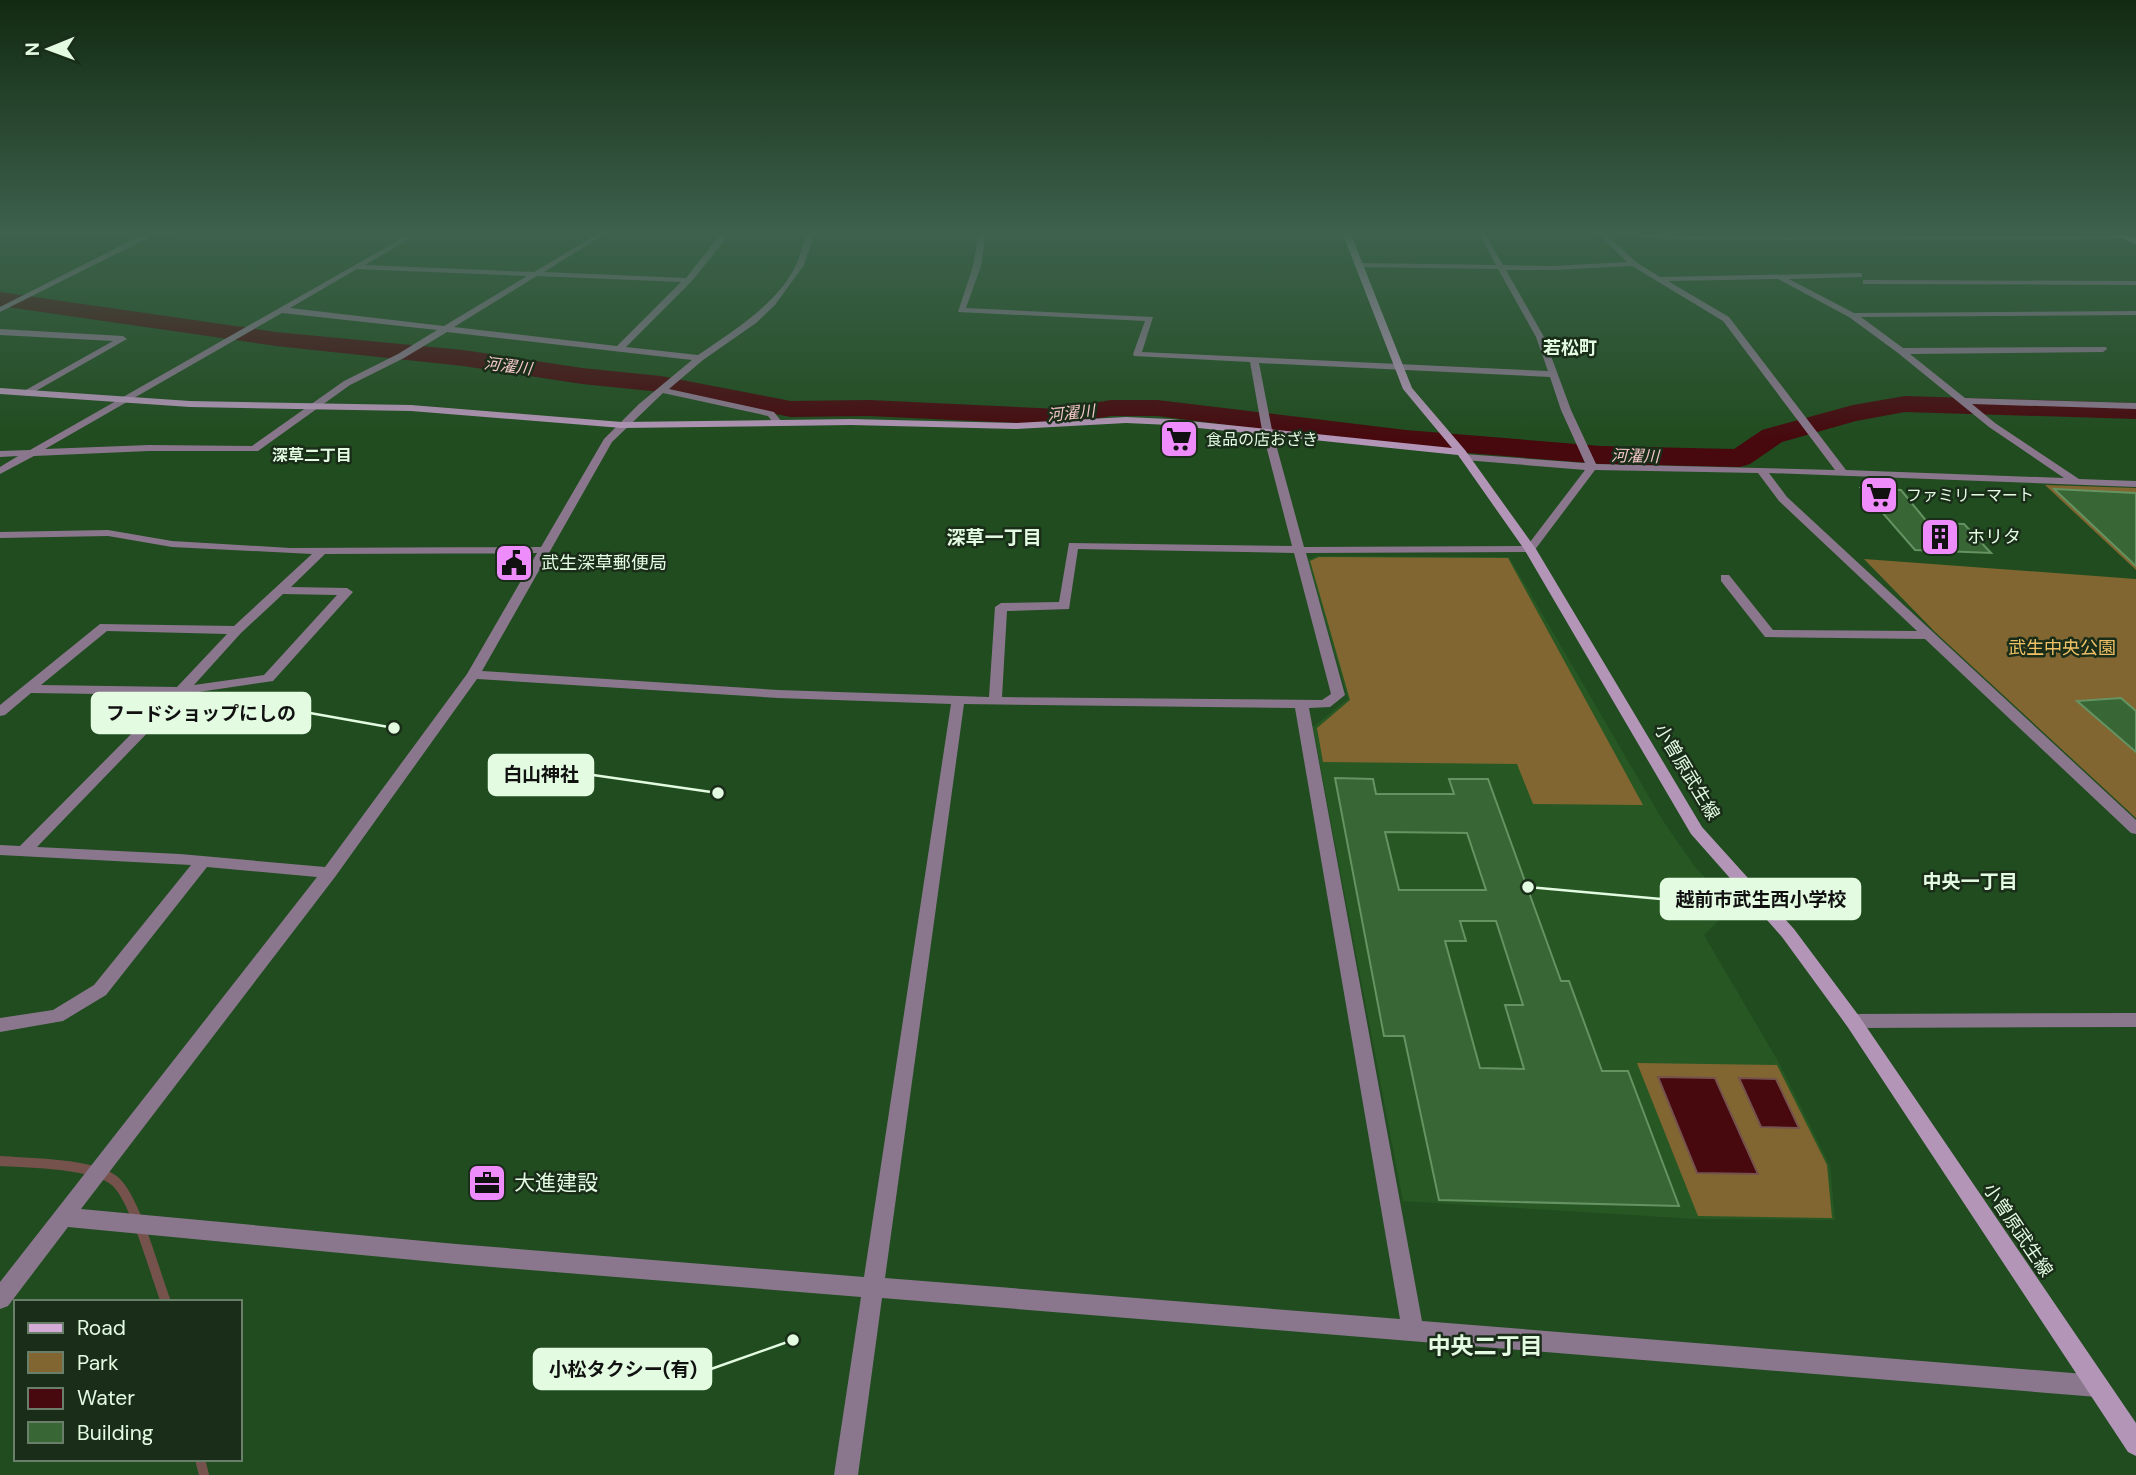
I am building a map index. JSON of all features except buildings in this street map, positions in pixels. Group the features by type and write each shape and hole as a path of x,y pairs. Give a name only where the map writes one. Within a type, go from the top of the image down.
{"main road":[{"name":"小曽原武生線","path":"1373,301 1413,397 1459,450 1530,549 1696,830 1788,933 1853,1021 2136,1444"},
{"path":"0,391 213,405 411,408 622,425 777,422 1016,426 1126,421 1267,430 1329,440 1459,450"}],"street":[{"path":"0,310 18,301"},
{"path":"0,471 298,301"},
{"path":"0,454 149,448 254,449 347,383 491,301"},
{"path":"619,349 667,301"},
{"path":"0,1299 328,873 473,675 608,441 622,425 699,358 753,321 774,301"},
{"path":"964,301 961,310 1150,318 1137,354 1553,374"},
{"path":"1519,301 1540,337 1592,467"},
{"path":"1695,301 1726,319 1843,473"},
{"path":"1823,301 1852,314 1963,401 2076,482"},
{"path":"282,310 699,358"},
{"path":"1852,314 2136,313"},
{"path":"0,332 123,339 27,393"},
{"path":"1901,351 2103,349"},
{"path":"473,675 818,696 958,701 1325,704 1338,695 1267,430 1254,359"},
{"path":"662,390 771,414 777,422"},
{"path":"1963,401 2136,406"},
{"path":"1459,450 1592,467 1761,470 2136,484"},
{"path":"995,702 1001,607 1065,607 1073,545 1298,550 1530,549 1592,467"},
{"path":"1761,470 1783,499 2136,829"},
{"path":"0,535 108,533 172,544 321,551 545,550"},
{"path":"24,851 181,691 237,629 321,551"},
{"path":"1725,578 1769,634 1930,635"},
{"path":"29,689 181,691 268,678 347,592 279,590"},
{"path":"0,712 103,626 237,629"},
{"path":"846,1475 958,701"},
{"path":"1301,704 1413,1332"},
{"path":"0,850 202,862 328,873"},
{"path":"0,1025 57,1016 100,990 202,862"},
{"path":"1853,1021 2136,1020"},
{"path":"65,1217 456,1254 2097,1386"}],"shaded area":[{"path":"1317,556 1509,557 1663,821 1695,867 1732,907 1704,935 1779,1063 1830,1166 1835,1220 1697,1219 1403,1201 1313,727 1348,699 1308,560"}],"green space":[{"path":"2045,485 2136,488 2136,570"},
{"path":"1319,557 1508,558 1643,805 1533,804 1517,764 1323,762 1317,728 1350,700 1310,561"},
{"name":"武生中央公園","path":"1864,559 2136,579 2136,818 1935,632"},
{"path":"1637,1063 1777,1065 1827,1165 1832,1218 1698,1216"}],"water":[{"path":"1658,1077 1715,1078 1758,1174 1697,1173"},
{"path":"1739,1078 1776,1079 1799,1128 1761,1127"}],"waterway":[{"name":"河濯川","path":"13,301 276,339 463,358 582,376 661,384 791,409 869,408 1058,417 1111,408 1157,408 1406,439 1601,455 1740,458 1772,436 1853,413 1905,404 2136,411"},
{"path":"0,1161 77,1168 93,1171 116,1182 138,1221 165,1300"},
{"path":"200,1461 204,1475"}],"place":[{"name":"食品の店おざき","path":"1179,439"},
{"name":"ファミリーマート","path":"1879,495"},
{"name":"ホリタ","path":"1940,537"},
{"name":"武生深草郵便局","path":"514,563"},
{"name":"フードショップにしの","path":"394,728"},
{"name":"白山神社","path":"718,793"},
{"name":"越前市武生西小学校","path":"1528,887"},
{"name":"大進建設","path":"487,1183"},
{"name":"小松タクシー(有)","path":"793,1340"}],"district":[{"name":"若松町","path":"1570,348"},
{"name":"深草二丁目","path":"312,455"},
{"name":"深草一丁目","path":"994,537"},
{"name":"中央一丁目","path":"1970,881"},
{"name":"中央二丁目","path":"1485,1346"}]}
